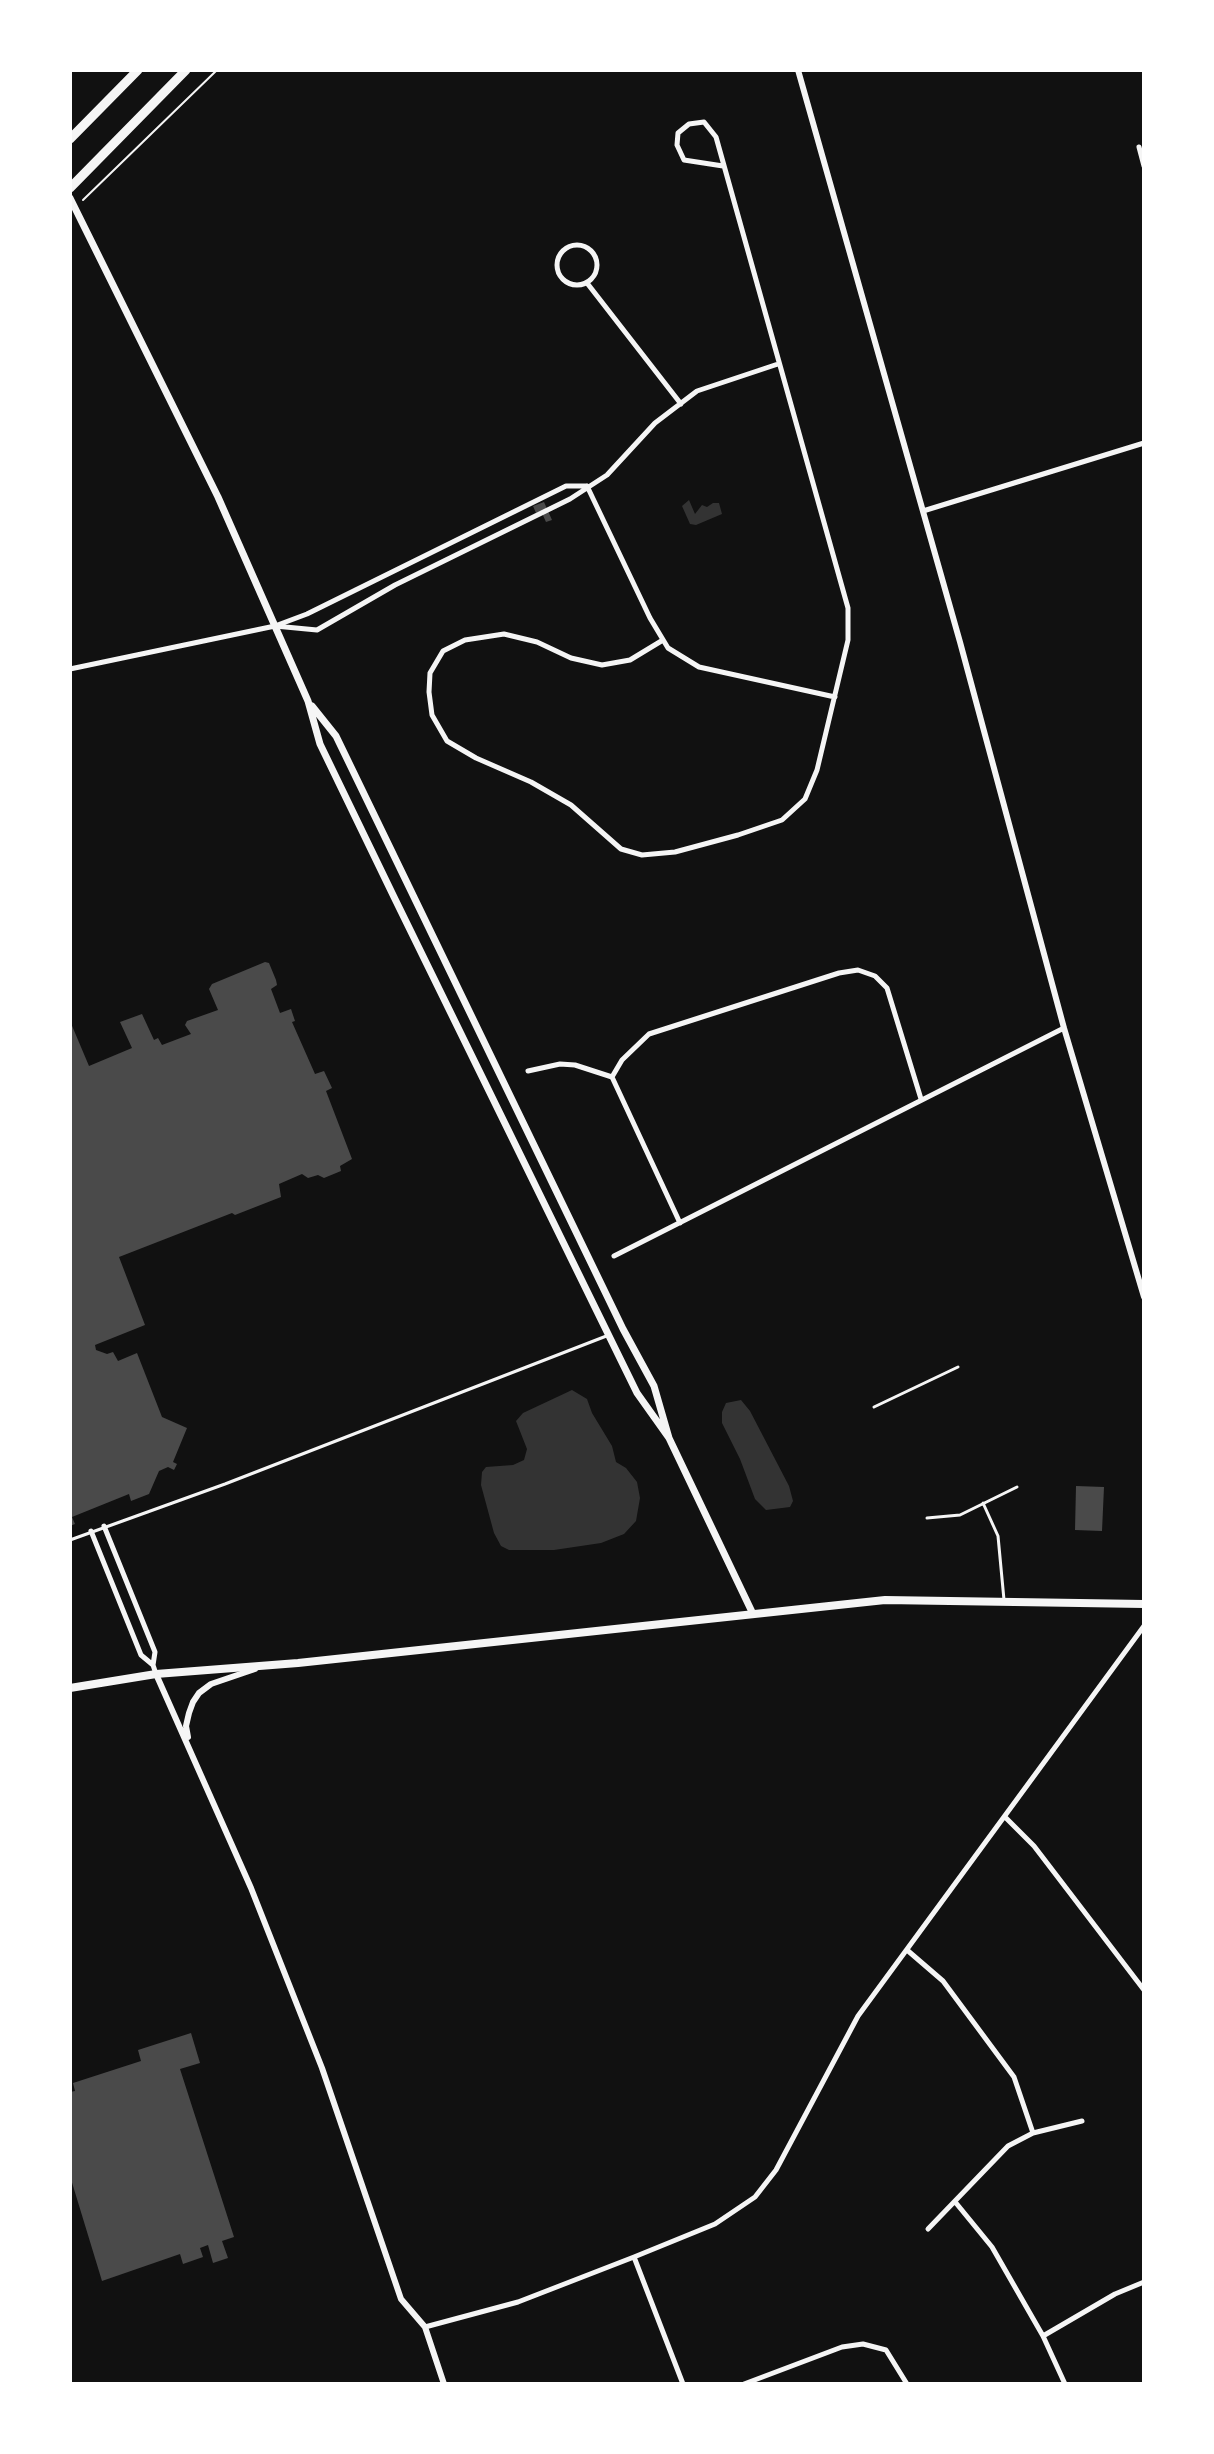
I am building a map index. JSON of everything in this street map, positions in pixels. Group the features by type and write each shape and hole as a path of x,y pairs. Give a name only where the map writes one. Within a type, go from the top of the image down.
{"highway":[{"path":"70,139 138,70"},
{"path":"70,188 185,72"}],"main road":[{"path":"70,198 218,497 308,701 320,744 637,1393 669,1438"},
{"path":"308,701 336,736 623,1329 654,1386 669,1438 753,1614"},
{"path":"70,1688 154,1670 265,1666 885,1600 1144,1604"}],"street":[{"path":"798,70 923,511 1064,1028 1144,1297"},
{"path":"663,640 630,660 602,665 571,658 537,642 504,634 465,640 443,651 430,673 432,715 447,741 571,805 621,849 642,855 675,852 782,820 805,799 817,770 848,640 848,608 716,137 704,122 689,124 678,133 677,145 684,160 723,166"},
{"path":"1139,147 1144,166"},
{"path":"583,245 594,253 598,266 587,283 567,283 558,273 557,259 567,247 583,245"},
{"path":"587,283 681,404"},
{"path":"275,626 317,630 395,585 570,499 607,475 655,423 697,391 778,364"},
{"path":"923,511 1144,443"},
{"path":"70,669 275,626 307,614 566,486 587,486"},
{"path":"587,486 668,648 699,667 835,697"},
{"path":"612,1077 638,1041 649,1034 839,973 858,970 875,976 887,988 921,1099"},
{"path":"614,1256 1064,1028"},
{"path":"528,1071 560,1064 575,1065 612,1077 680,1223"},
{"path":"104,1526 155,1652 154,1670"},
{"path":"91,1531 141,1655 154,1670 251,1888 322,2068 401,2299 425,2327 444,2384"},
{"path":"425,2327 518,2302 634,2257 715,2224 755,2197 776,2170 858,2016 1144,1626"},
{"path":"189,1745 186,1726 199,1693 211,1684 265,1666"},
{"path":"1005,1817 1034,1846 1144,1990"},
{"path":"907,1950 943,1981 1014,2077 1033,2133"},
{"path":"928,2229 956,2203 999,2154 1033,2133 1082,2121"},
{"path":"956,2203 992,2247 1043,2336 1065,2384"},
{"path":"634,2257 683,2384"},
{"path":"1043,2336 1115,2294 1144,2282"},
{"path":"744,2384 842,2347 863,2344 886,2350 907,2384"}],"lane":[{"path":"70,1540 225,1484 609,1335"},
{"path":"874,1407 958,1367"},
{"path":"927,1518 960,1515 1017,1487"},
{"path":"983,1503 998,1536 1004,1601"}],"path":[{"path":"92,190 217,70"}],"shaded area":[{"path":"689,500 695,514 702,505 707,507 719,503 722,514 696,525 690,524 682,506"},
{"path":"572,1390 587,1399 612,1446 616,1462 626,1468 637,1482 640,1498 636,1521 624,1534 601,1543 554,1550 509,1550 501,1546 494,1533 481,1485 482,1472 486,1467 513,1465 524,1460 527,1449 516,1421 523,1413"},
{"path":"741,1400 750,1411 789,1486 793,1501 790,1507 766,1510 755,1499 722,1423 726,1403"}],"building":[{"path":"544,502 552,520 546,522 541,511 536,513 533,506"},
{"path":"269,963 276,980 277,985 271,989 280,1013 291,1009 295,1021 292,1022 315,1074 324,1071 332,1088 326,1091 352,1159 340,1166 341,1171 324,1178 318,1175 308,1178 302,1174 279,1184 281,1197 119,1257 145,1325 95,1345 96,1350 107,1354 113,1352 118,1361 137,1353 162,1417 187,1428 173,1462 177,1464 174,1470 168,1467 159,1471 149,1494 131,1501 129,1494 72,1517 75,1524 70,1526 70,1021 89,1066 132,1048 120,1022 142,1014 154,1040 158,1038 162,1045 191,1034 185,1025 187,1021 218,1010 209,989 212,984"},
{"path":"1076,1486 1104,1487 1102,1531 1075,1530"},
{"path":"191,2033 200,2063 180,2069 234,2237 222,2241 228,2258 213,2263 208,2245 200,2248 203,2257 183,2264 180,2254 102,2281 70,2176 70,2092 75,2091 73,2083 141,2061 138,2050"}]}
